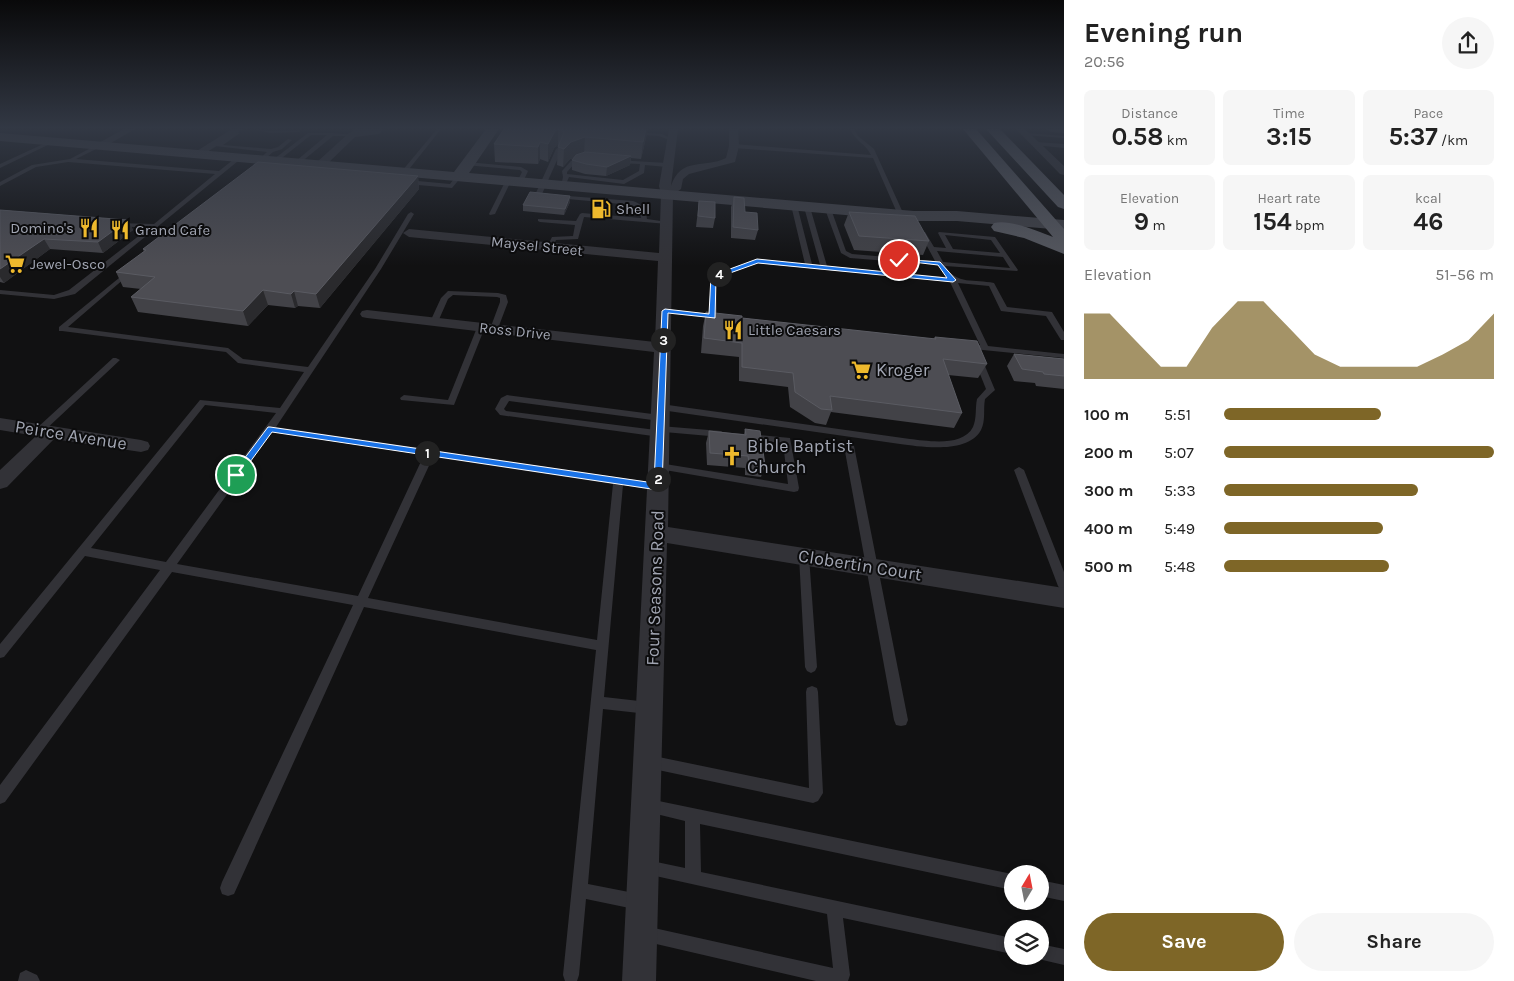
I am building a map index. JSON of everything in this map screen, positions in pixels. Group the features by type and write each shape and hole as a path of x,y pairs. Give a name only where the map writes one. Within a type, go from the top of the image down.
{"highway":[{"path":"1008,175 1034,205 1060,231"},
{"path":"1037,175 1064,204"},
{"path":"993,223 1034,205"},
{"path":"993,223 1030,234 1064,249"}],"main road":[{"path":"390,175 404,177 423,175"},
{"path":"485,175 514,181 543,184 564,180 582,188 625,197 667,194 933,218 959,224 993,223 1060,231"}],"street":[{"name":"Four Seasons Road","path":"640,981 665,311 666,175"},
{"path":"667,194 678,187 678,178 681,175"},
{"name":"Maysel Street","path":"409,233 665,258"},
{"name":"Ross Drive","path":"367,314 663,348"},
{"name":"Peirce Avenue","path":"0,424 141,446"},
{"path":"0,482 45,431"},
{"name":"Clobertin Court","path":"657,533 1064,598"}],"lane":[{"path":"0,184 17,175"},
{"path":"0,292 54,297 72,292 218,175"},
{"path":"547,175 538,195 624,182 637,175"},
{"path":"564,175 564,180"},
{"path":"884,175 907,216 932,249 946,274 953,280 985,348"},
{"path":"492,214 514,181"},
{"path":"625,197 641,206 644,210 644,220"},
{"path":"800,206 808,266"},
{"path":"800,206 824,267"},
{"path":"828,208 845,254 858,257 1015,270 993,238 941,234 950,250"},
{"path":"0,797 270,429 378,269 411,214"},
{"path":"550,247 554,238 576,238 580,217 587,215 666,222"},
{"path":"540,220 579,223"},
{"path":"112,223 155,226"},
{"path":"932,249 1005,255"},
{"path":"712,316 713,277 757,261 992,284 1004,309 1049,314 1064,338"},
{"path":"140,263 62,329 228,350 241,361 310,370"},
{"path":"404,398 451,402 488,328 504,302 503,297 498,295 451,293 445,298 434,322"},
{"path":"665,311 722,318"},
{"path":"954,344 1064,356"},
{"path":"270,429 618,481 658,476 794,488 787,440 660,422 508,398 504,400 499,409 503,413 660,422 928,444 953,444 969,438 978,430 981,419 980,402 983,395 991,390 972,346"},
{"path":"45,431 116,360"},
{"path":"0,653 203,402 282,411"},
{"path":"849,446 901,720"},
{"path":"228,888 430,453"},
{"path":"1019,470 1064,586"},
{"path":"571,975 618,481"},
{"path":"82,552 603,646"},
{"path":"804,556 811,667"},
{"path":"648,762 813,796 816,793 812,692"},
{"path":"597,702 650,708"},
{"path":"646,805 1004,880"},
{"path":"692,815 692,878"},
{"path":"644,867 1004,944"},
{"path":"579,890 643,902"},
{"path":"1049,890 1064,893"},
{"path":"642,933 840,978 842,975 834,908"},
{"path":"1049,954 1064,958"}],"building":[{"path":"241,175 418,176 316,294 294,291 291,294 263,290 243,311 131,297 155,277 116,272 146,250 143,249"},
{"path":"530,192 570,196 565,209 523,205"},
{"path":"734,197 744,198 745,212 757,213 758,230 733,227"},
{"path":"699,201 715,202 715,218 698,216"},
{"path":"0,210 128,220 98,242 44,239 0,269"},
{"path":"849,212 915,216 929,241 859,236"},
{"path":"706,312 742,316 742,318 936,339 935,337 977,341 987,364 943,359 962,413 830,396 832,410 821,409 795,392 793,373 742,367 742,343 704,338"},
{"path":"1014,354 1064,359 1064,376 1022,369"},
{"path":"745,429 760,431 765,465 749,463 748,456 710,453 709,431 746,435"}],"place":[{"name":"Shell","path":"601,209"},
{"name":"Domino's","path":"89,228"},
{"name":"Grand Cafe","path":"120,230"},
{"name":"Jewel-Osco","path":"15,264"},
{"name":"Little Caesars","path":"733,330"},
{"name":"Kroger","path":"861,370"},
{"name":"Bible Baptist Church","path":"732,456"}],"route":[{"path":"236,475 270,429 658,487 665,311 712,316 713,277 757,261 953,280 946,274 940,264 899,260"}]}
